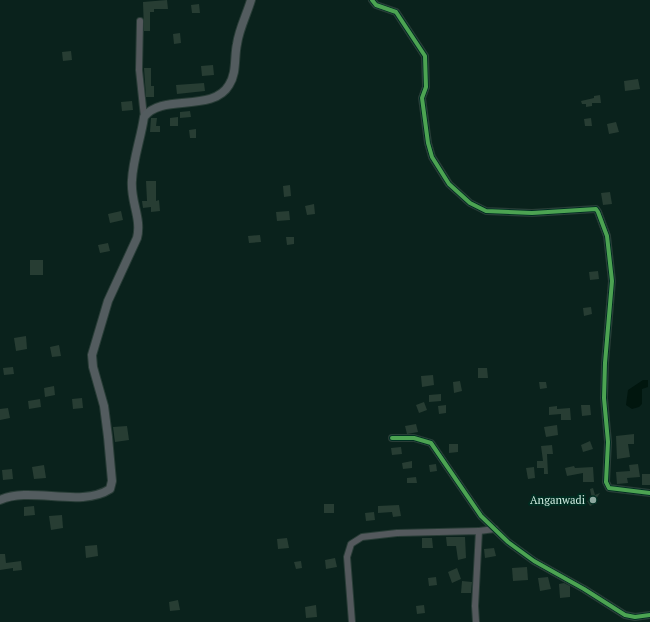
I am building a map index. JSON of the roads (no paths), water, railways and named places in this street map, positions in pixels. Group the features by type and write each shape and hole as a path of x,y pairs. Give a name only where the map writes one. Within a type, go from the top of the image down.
{"main road":[{"path":"0,500 12,496 86,496 104,493 110,489 112,481 104,406 93,367 92,354 108,300 137,238 139,229 132,192 132,180 144,116 147,112 160,107 216,97 228,87 233,79 237,43 251,0"}],"street":[{"path":"372,0 376,4 396,12 425,56 426,87 422,98 428,143 432,157 449,184 470,203 486,211 532,213 596,209 598,212 607,236 612,281 605,363 604,398 608,442 606,482 609,488 650,493"},
{"path":"140,21 138,70 144,116"},
{"path":"392,438 414,438 431,443 439,452 452,474 482,516 508,542 534,561 584,589 625,615 635,617 650,615"},
{"path":"352,622 347,557 351,544 362,537 495,529"},
{"path":"476,622 475,606 479,531"}],"place":[{"name":"Anganwadi","path":"593,500"}]}
